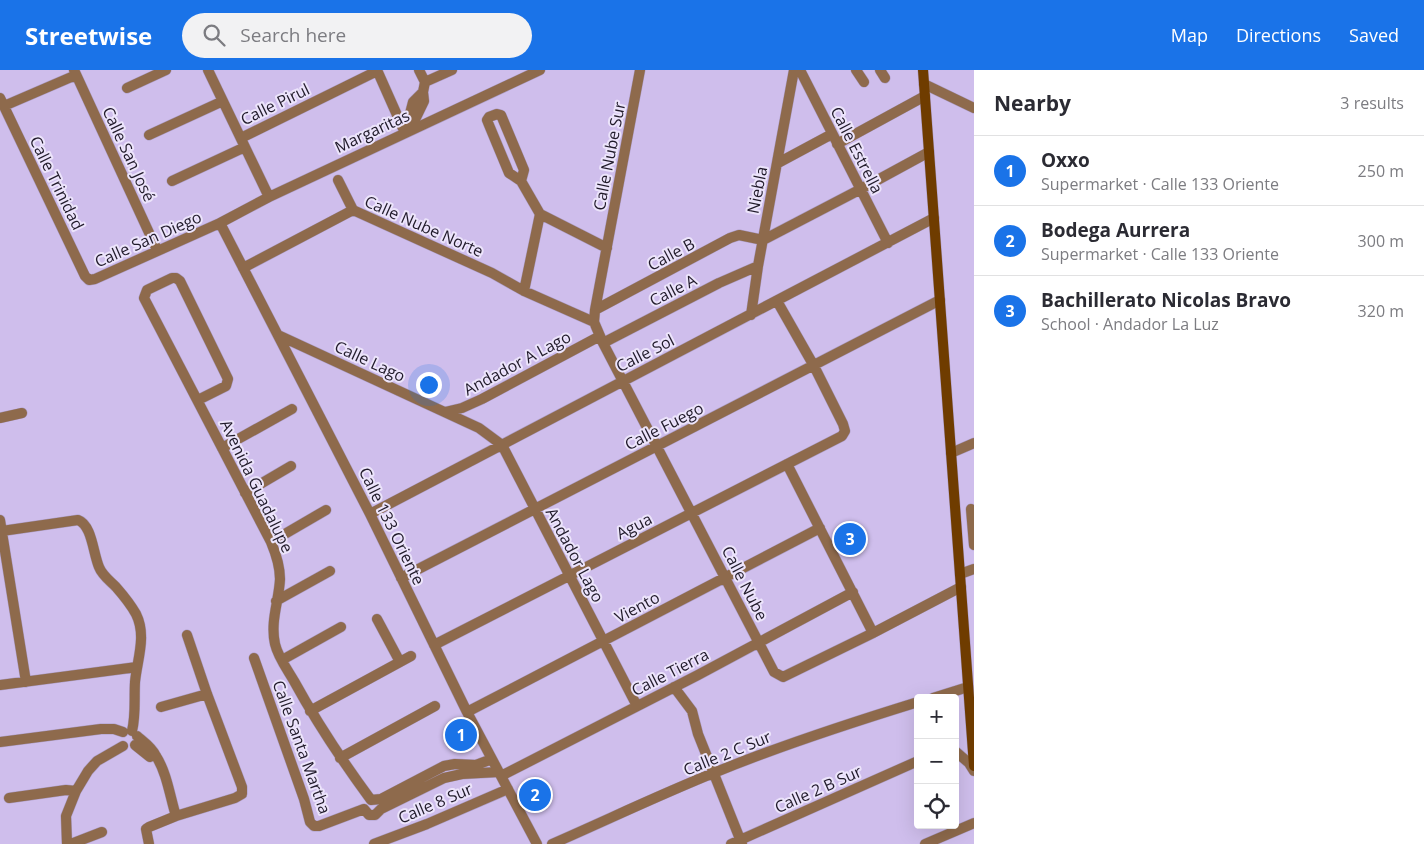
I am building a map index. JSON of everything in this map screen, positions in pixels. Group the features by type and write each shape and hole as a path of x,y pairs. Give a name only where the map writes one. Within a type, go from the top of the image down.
{"main road":[{"path":"923,70 974,766"}],"street":[{"path":"127,88 166,70"},
{"path":"210,70 269,197"},
{"path":"377,70 408,131"},
{"name":"Calle Pirul","path":"172,181 377,70"},
{"path":"419,70 424,87"},
{"path":"408,131 414,102 424,87 452,70"},
{"name":"Margaritas","path":"220,223 269,197 540,70"},
{"name":"Calle Nube Sur","path":"594,322 640,70"},
{"name":"Niebla","path":"751,315 758,266 794,70"},
{"name":"Calle Estrella","path":"800,70 888,243"},
{"path":"856,70 864,82"},
{"path":"2,102 75,72"},
{"name":"Calle San José","path":"75,72 157,250"},
{"path":"924,84 974,108"},
{"path":"837,144 925,96"},
{"path":"149,135 223,101"},
{"name":"Calle Trinidad","path":"2,102 85,276 89,280"},
{"path":"521,181 524,170 501,115 497,114 489,117 487,120 509,173 521,181 540,214 607,248"},
{"path":"778,163 832,134"},
{"path":"763,240 929,152"},
{"path":"338,180 352,210"},
{"name":"Calle Nube Norte","path":"243,268 352,210 492,273 524,291 594,322"},
{"path":"524,291 540,214"},
{"name":"Calle Sol","path":"370,514 934,218"},
{"name":"Calle San Diego","path":"89,280 220,223"},
{"name":"Calle 133 Oriente","path":"220,223 370,514 492,760 537,844"},
{"name":"Calle B","path":"595,310 730,238 739,235 763,240"},
{"name":"Calle A","path":"602,339 758,266"},
{"name":"Avenida Guadalupe","path":"198,400 226,386 228,380 180,281 172,278 147,290 144,293 144,298 271,542 278,560 280,580 274,613 275,646 310,711 340,758 371,800"},
{"name":"Calle Fuego","path":"401,578 940,300"},
{"path":"777,301 814,366"},
{"name":"Calle Nube","path":"594,322 774,672 783,677 961,587"},
{"name":"Calle Lago","path":"278,335 479,428 502,445"},
{"name":"Andador A Lago","path":"446,412 482,400 602,339"},
{"name":"Agua","path":"434,645 842,436 845,431 814,366"},
{"path":"222,448 292,409"},
{"path":"0,418 22,413"},
{"path":"951,453 974,443"},
{"name":"Andador Lago","path":"502,445 637,706"},
{"path":"787,464 873,633"},
{"path":"245,493 291,466"},
{"path":"955,512 973,508 974,545"},
{"path":"271,542 326,510"},
{"path":"26,682 1,525 78,520 84,522 88,528 95,556 102,573 120,591 137,616 141,631 141,651 137,667 134,701 135,718 132,736"},
{"name":"Viento","path":"468,712 820,528"},
{"path":"960,574 974,569"},
{"path":"276,601 330,571"},
{"name":"Calle Tierra","path":"500,774 674,687 853,592"},
{"path":"377,619 400,662"},
{"path":"282,660 341,627"},
{"path":"150,844 146,829 149,826 235,798 242,794 242,787 187,635"},
{"path":"310,711 411,656"},
{"name":"Calle Santa Martha","path":"254,658 304,799 310,822 314,826 365,812 375,815 381,809 444,778 455,770"},
{"path":"0,686 137,667"},
{"path":"674,687 692,711 698,734 714,772 738,843"},
{"path":"946,694 968,687"},
{"path":"161,707 207,694"},
{"name":"Calle 2 C Sur","path":"552,844 714,772 802,739 914,703"},
{"path":"340,758 435,706"},
{"path":"0,742 101,729 114,729 132,736 156,755 173,817"},
{"path":"102,832 72,844 66,830 67,812 88,770 97,761 122,746 120,739 132,736"},
{"path":"959,754 969,763 974,771"},
{"path":"455,770 492,760"},
{"name":"Calle 2 B Sur","path":"738,843 914,763"},
{"path":"365,812 366,803 371,800 381,799 444,766 455,770 500,774"},
{"name":"Calle 8 Sur","path":"374,844 427,824 508,789"},
{"path":"9,798 66,790 76,791"},
{"path":"925,844 974,823"}],"place":[{"name":"Bachillerato Nicolas Bravo","path":"850,539"},
{"name":"Oxxo","path":"461,735"},
{"name":"Bodega Aurrera","path":"535,795"}]}
